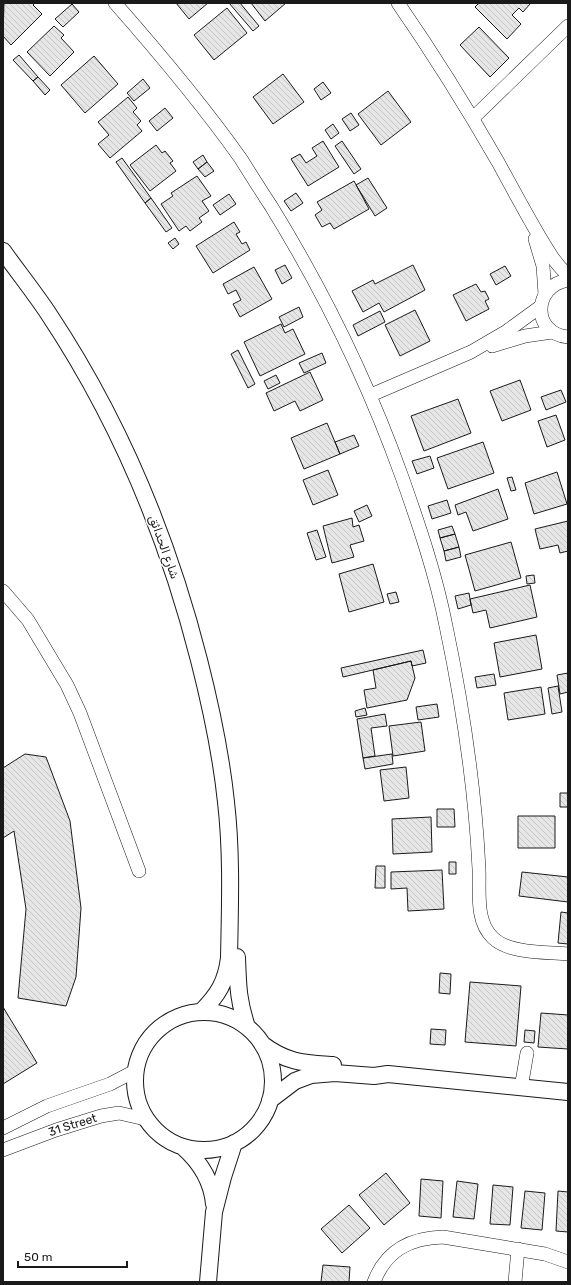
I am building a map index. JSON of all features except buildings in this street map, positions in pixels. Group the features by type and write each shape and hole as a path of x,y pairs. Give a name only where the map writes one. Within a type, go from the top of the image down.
{"street":[{"path":"115,3 161,55 206,112 243,162 286,230 313,277 346,341 392,450 430,561 445,618 470,756 477,825 480,910 484,926 494,938 507,947 522,950 568,954"},
{"path":"398,3 473,118 525,213 552,258 568,275"},
{"path":"473,118 568,26"},
{"path":"525,213 542,262 544,294 540,307 543,321 547,327 563,337"},
{"name":"شارع الحدائق","path":"3,251 48,314 75,356 100,400 130,462 152,514 172,568 190,627 211,707 218,743 226,803 230,877"},
{"path":"544,294 555,284 568,280"},
{"path":"471,352 507,331 540,307"},
{"path":"370,395 471,352 525,336 563,337"},
{"path":"3,591 28,620 67,685 80,713 139,871"},
{"path":"201,1012 216,995 227,972 229,958 230,877"},
{"path":"230,877 235,887 237,896 237,978 239,996 247,1027"},
{"path":"183,1148 209,1150 222,1148 234,1143 249,1133 258,1123 270,1100 272,1089 272,1072 268,1055 262,1044 247,1027 226,1015 214,1012 201,1012 187,1014 173,1019 152,1035 138,1058 135,1071 135,1093 145,1118 160,1135 183,1148 198,1162 212,1191 214,1212"},
{"path":"262,1044 278,1055 294,1061 378,1069 388,1074"},
{"path":"521,1088 527,1053"},
{"name":"31 Street","path":"3,1128 47,1106 110,1084 135,1071"},
{"path":"270,1100 295,1081 311,1075 335,1073 374,1076 388,1074 568,1092"},
{"name":"31 Street","path":"3,1150 56,1130 101,1116 119,1113 145,1118"},
{"path":"208,1282 214,1212 223,1176 234,1143"},
{"path":"374,1282 386,1260 398,1249 427,1237 443,1237 518,1249 545,1254 568,1262"},
{"path":"516,1282 518,1249"},
{"path":"545,1254 568,1251"}]}
